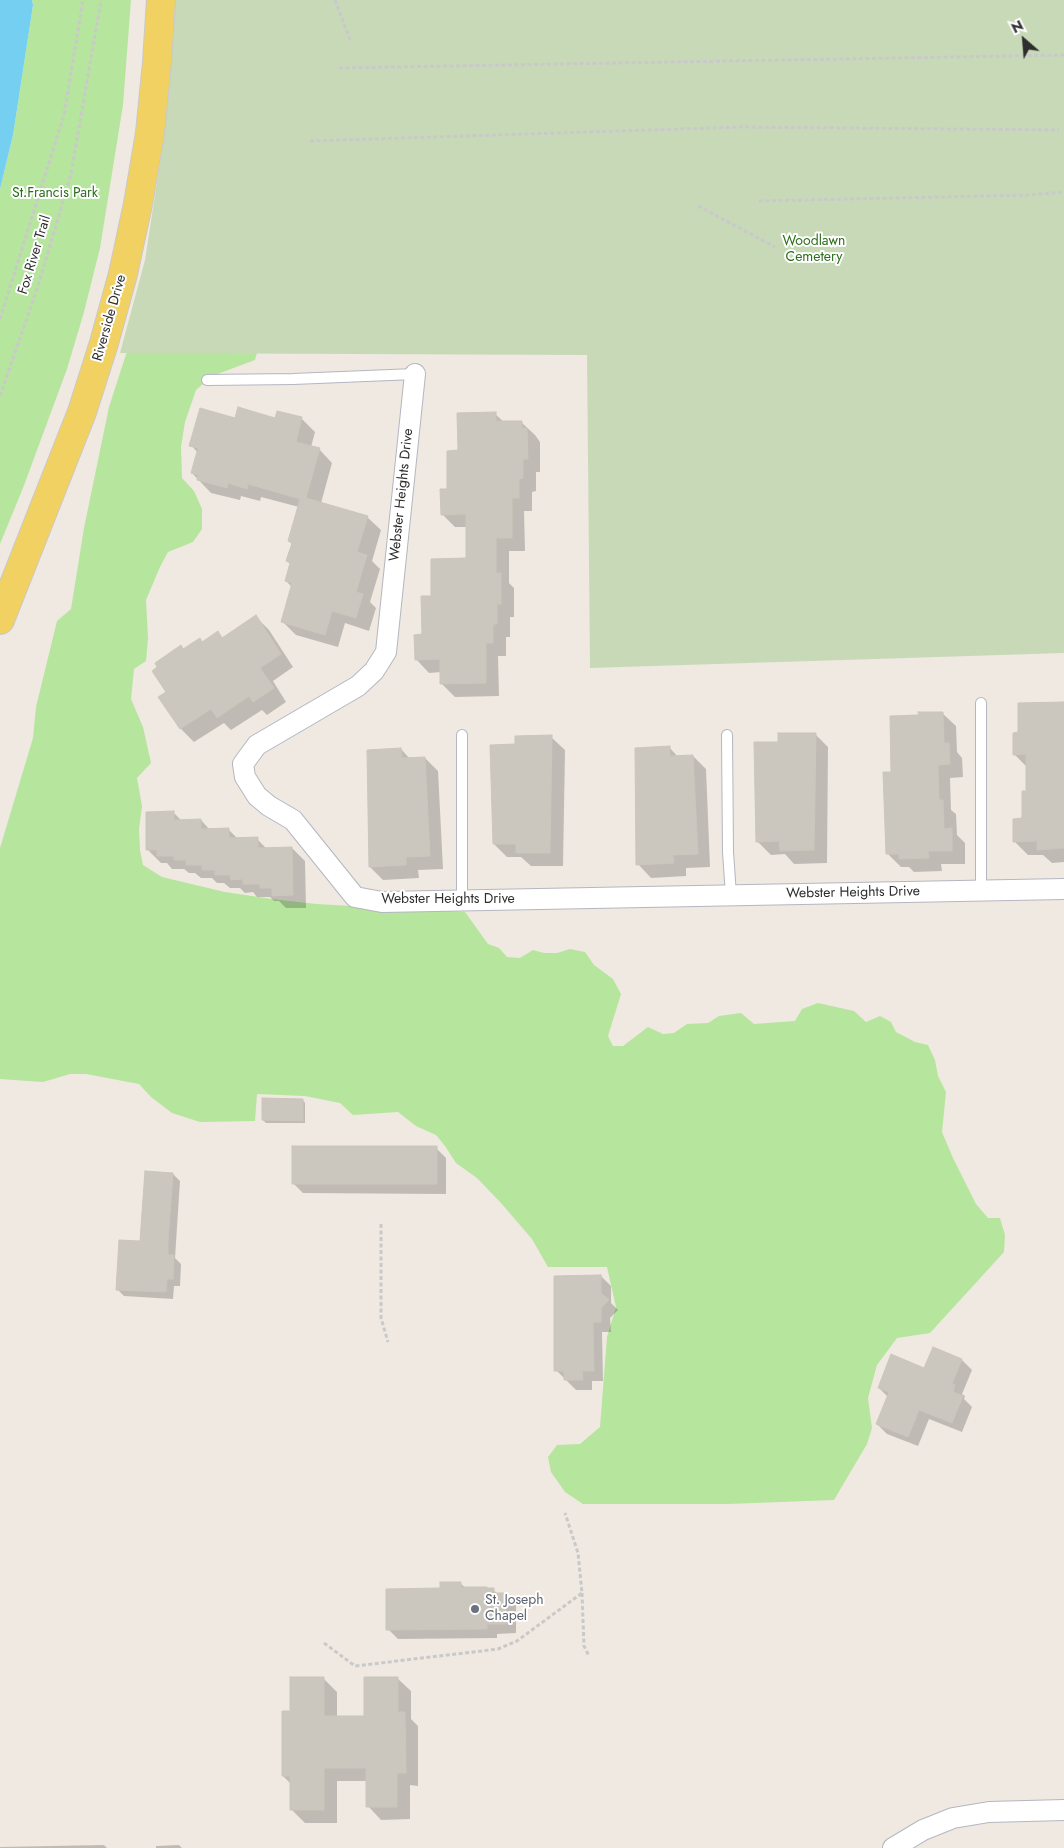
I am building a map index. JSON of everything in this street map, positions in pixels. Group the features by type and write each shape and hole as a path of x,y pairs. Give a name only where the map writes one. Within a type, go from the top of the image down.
{"main road":[{"name":"Riverside Drive","path":"0,620 82,412 123,274 138,204 150,133 161,0"}],"street":[{"name":"Webster Heights Drive","path":"415,374 386,652 374,671 358,686 256,745 243,764 244,777 257,796 269,806 293,820 355,897 382,902 1064,889"},
{"path":"892,1848 923,1830 953,1818 989,1812 1064,1810"}],"lane":[{"path":"207,380 415,374"},
{"path":"981,703 981,890"},
{"path":"462,735 462,901"},
{"path":"727,736 728,852 731,895"}],"path":[{"path":"0,319 64,115 83,0"},
{"name":"Fox River Trail","path":"0,396 38,286 71,174 101,0"},
{"path":"335,0 350,40"},
{"path":"339,68 1064,55"},
{"path":"310,141 742,127 1059,130"},
{"path":"759,200 1029,195 1064,192"},
{"path":"698,206 775,247"},
{"path":"381,1224 381,1318 388,1342"},
{"path":"565,1513 578,1553 584,1646 589,1656"},
{"path":"324,1643 355,1666 498,1649 517,1641 582,1593"}],"green space":[{"name":"St.Francis Park","path":"32,0 131,0 123,105 100,248 67,369 0,544 0,189 13,135 33,5"},
{"name":"Woodlawn Cemetery","path":"172,0 1064,0 1064,653 590,668 587,355 120,353 145,260 163,143"},
{"path":"139,314 260,342 255,360 212,376 196,390 185,422 181,447 182,478 194,491 202,509 202,529 193,542 168,552 146,600 148,638 146,661 134,669 131,699 143,727 151,763 137,778 142,806 139,829 143,865 162,877 225,892 272,899 316,904 465,912 488,944 499,948 507,957 520,958 533,950 544,953 557,953 570,949 585,952 594,965 613,979 621,994 608,1036 613,1046 623,1046 648,1027 663,1034 674,1033 687,1024 708,1023 719,1016 741,1013 754,1024 795,1021 802,1009 818,1003 854,1011 866,1022 880,1016 891,1022 896,1032 915,1042 928,1045 935,1060 938,1076 946,1092 942,1132 976,1204 988,1218 1000,1218 1005,1235 1004,1252 930,1333 897,1338 877,1365 868,1398 872,1428 867,1444 834,1500 727,1504 583,1504 565,1492 551,1472 548,1457 557,1445 580,1444 600,1427 607,1337 616,1307 607,1267 548,1267 532,1239 477,1178 456,1163 436,1135 416,1126 398,1112 353,1115 340,1103 305,1096 257,1094 255,1121 200,1122 172,1113 151,1097 139,1084 86,1074 70,1074 43,1082 0,1079 0,848 33,738 36,707 57,621 71,609 84,528 109,407"}],"water":[{"path":"0,0 32,0 33,5 13,135 0,189"}],"building":[{"path":"238,407 275,418 277,411 302,417 296,442 320,448 306,498 368,516 357,552 367,555 356,592 363,594 356,618 332,611 325,635 281,622 292,583 285,581 290,563 286,561 292,543 288,541 300,499 248,484 247,489 228,483 227,488 197,480 198,475 191,473 198,448 189,446 200,408 235,418"},
{"path":"496,412 496,421 522,421 522,428 527,428 528,459 523,459 523,478 519,479 519,498 512,498 512,538 496,538 496,573 501,573 501,604 497,604 497,624 493,624 493,643 486,643 486,683 440,684 440,659 415,660 414,635 422,634 421,596 431,596 431,559 466,558 466,514 441,515 440,489 447,489 447,451 458,450 457,413"},
{"path":"256,615 281,654 260,668 274,688 253,702 249,696 217,718 211,709 180,729 158,697 166,692 152,671 157,667 155,663 181,645 183,649 200,638 202,642 218,631 222,638"},
{"path":"1064,702 1064,848 1037,850 1037,841 1013,842 1013,819 1022,818 1022,791 1026,791 1026,754 1013,755 1013,733 1018,732 1018,703"},
{"path":"918,712 943,712 944,743 949,743 950,764 938,765 939,800 943,800 944,829 952,828 952,851 928,851 929,858 899,859 899,854 886,854 883,772 891,772 890,716 919,715"},
{"path":"778,733 816,733 814,850 780,851 779,841 756,842 754,742 778,742"},
{"path":"552,735 550,853 516,853 516,844 493,844 490,745 515,744 515,736"},
{"path":"670,746 670,756 693,755 698,854 673,855 674,863 636,865 635,748"},
{"path":"401,748 402,758 425,757 430,856 406,857 406,865 369,867 367,750"},
{"path":"174,811 174,820 201,819 201,829 229,828 229,838 258,837 258,848 292,847 293,895 272,896 272,888 260,888 260,884 243,884 243,879 231,880 230,875 215,875 215,870 202,870 202,865 186,865 186,860 174,860 174,856 157,856 157,850 146,850 146,812"},
{"path":"262,1098 303,1099 303,1121 262,1120"},
{"path":"292,1146 437,1146 437,1184 292,1184"},
{"path":"145,1171 173,1173 168,1255 174,1255 173,1279 167,1279 166,1292 116,1290 119,1240 140,1241"},
{"path":"601,1275 601,1293 609,1300 601,1308 601,1322 593,1322 594,1371 582,1371 583,1380 564,1380 564,1371 554,1371 554,1276"},
{"path":"933,1347 962,1359 952,1384 955,1385 953,1392 963,1396 952,1423 919,1410 908,1437 876,1424 889,1392 878,1388 891,1354 924,1368"},
{"path":"440,1582 461,1582 461,1587 487,1587 494,1588 494,1593 506,1593 506,1624 487,1624 487,1629 386,1630 386,1589 440,1588"},
{"path":"290,1677 324,1677 324,1716 364,1716 364,1677 398,1677 398,1712 405,1712 406,1773 397,1773 397,1807 366,1807 366,1768 324,1768 324,1810 290,1810 290,1776 282,1776 282,1711 290,1711"}],"place":[{"name":"St. Joseph Chapel","path":"475,1609"}]}
